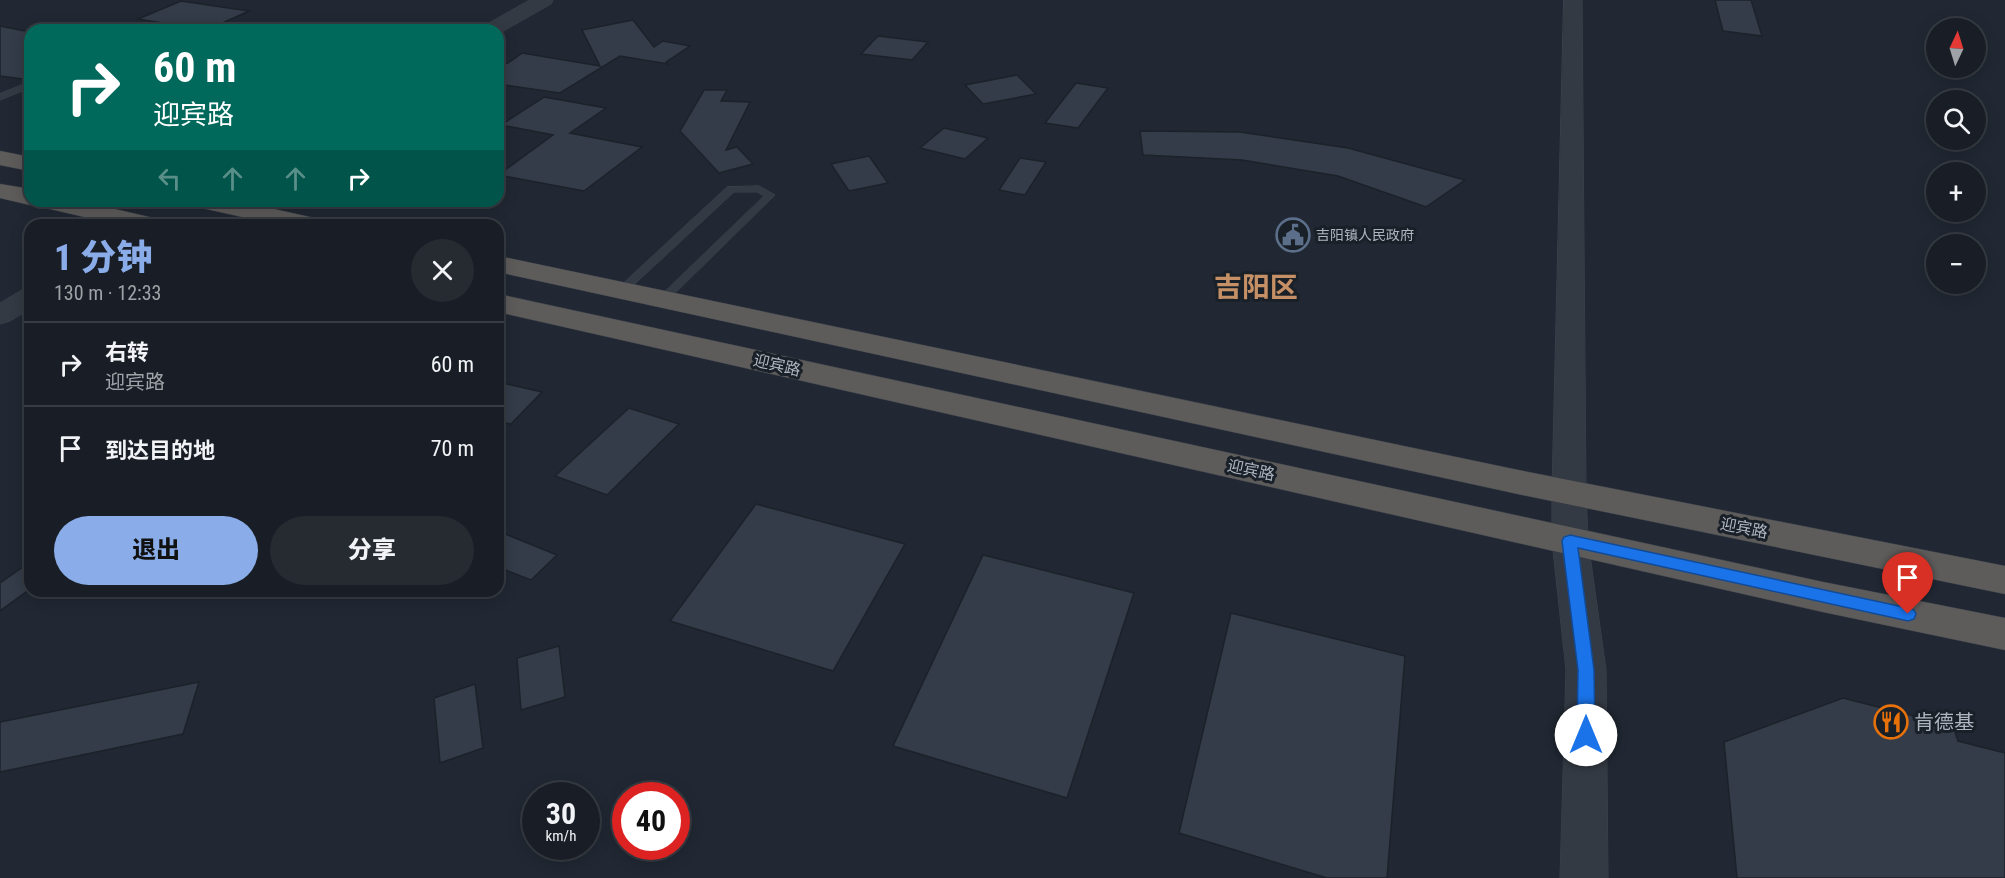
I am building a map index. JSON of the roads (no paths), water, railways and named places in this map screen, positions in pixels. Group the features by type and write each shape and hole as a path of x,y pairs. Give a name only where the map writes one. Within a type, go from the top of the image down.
{"highway":[{"path":"0,158 24,163"},
{"path":"0,191 24,196"},
{"path":"73,207 126,219"},
{"path":"230,207 286,219"},
{"name":"迎宾路","path":"504,265 1435,464 2005,580"},
{"name":"迎宾路","path":"504,304 1664,562 2005,634"},
{"path":"1435,464 1479,495 1440,512"},
{"path":"1653,509 1613,526 1664,562"}],"street":[{"path":"502,24 544,0"},
{"path":"1573,0 1569,492 1570,541 1586,670 1584,878"},
{"path":"0,315 24,301"}],"lane":[{"path":"0,98 24,88"},
{"path":"621,291 731,189 759,189 770,195 662,300"}],"place":[{"name":"吉阳镇人民政府","path":"1293,235"},
{"name":"肯德基","path":"1891,722"}],"district":[{"name":"吉阳区","path":"1256,287"}]}
